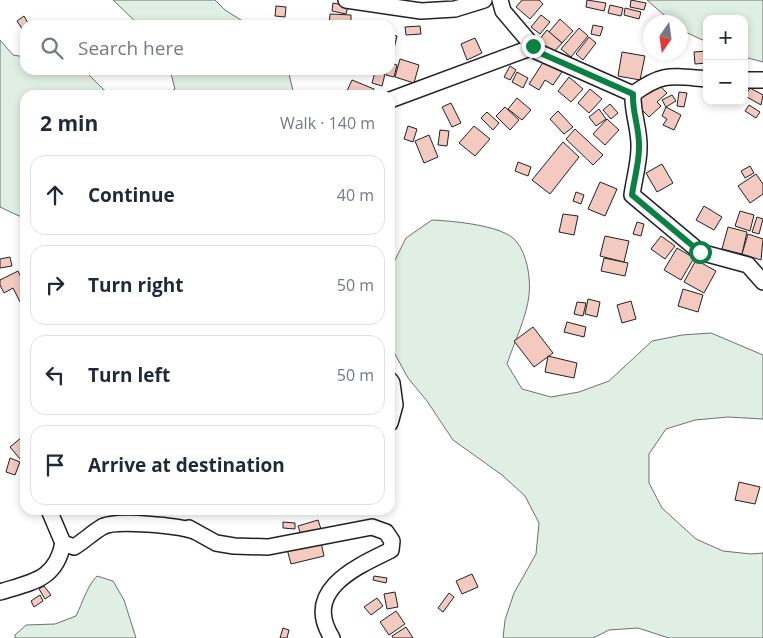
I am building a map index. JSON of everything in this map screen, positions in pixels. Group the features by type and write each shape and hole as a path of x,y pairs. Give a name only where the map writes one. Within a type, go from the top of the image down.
{"street":[{"path":"346,0 421,10 455,9 484,0"},
{"path":"500,0 503,11 538,52 633,94"},
{"path":"395,98 533,46"},
{"path":"633,94 652,81 668,76 703,79"},
{"path":"748,80 763,80"},
{"path":"633,94 632,107 637,122 640,148 632,195 700,252 748,265 763,282"},
{"path":"0,592 34,582 51,572 61,556 63,543 51,515"},
{"path":"63,543 74,547 104,526 133,524 178,526 192,530 216,543 234,546 268,547 372,527 386,532 392,541 391,550 345,574 327,593 324,614 332,638"}],"green space":[{"path":"113,0 215,0 225,10 241,20 134,20"},
{"path":"647,0 763,0 763,62 748,58 748,15 703,15 703,40 688,33 688,15 664,15"},
{"path":"0,40 13,55 20,56 20,75 89,75 104,90 20,90 20,216 0,207"},
{"path":"171,75 289,75 293,90 173,90 175,89"},
{"path":"432,220 477,225 500,231 516,241 520,246 527,266 529,295 523,321 507,364 522,389 551,397 579,392 609,381 652,341 682,335 711,333 763,355 763,419 728,417 695,420 666,429 649,454 649,483 662,508 696,539 723,551 751,554 763,553 763,638 669,638 638,628 609,630 593,638 503,638 505,620 514,593 536,554 539,523 525,496 502,475 453,440 427,401 408,378 395,354 395,260 406,238"},
{"path":"97,576 113,581 124,600 136,638 15,638 15,635 26,625 55,624 76,616 87,590"}],"building":[{"path":"522,0 539,0 543,4 530,19 516,7"},
{"path":"587,0 606,3 604,11 586,7"},
{"path":"631,0 646,3 644,10 630,7"},
{"path":"333,3 348,6 346,14 332,11"},
{"path":"610,5 623,8 621,16 608,13"},
{"path":"276,6 286,7 285,17 275,16"},
{"path":"625,8 641,12 639,19 624,15"},
{"path":"330,14 351,15 351,20 329,20"},
{"path":"541,15 550,22 540,34 531,27"},
{"path":"24,16 26,20 20,20 20,26 17,21"},
{"path":"560,19 573,31 562,43 549,32"},
{"path":"593,25 603,27 600,36 591,34"},
{"path":"420,26 421,34 406,35 405,27"},
{"path":"579,28 588,36 571,57 561,49"},
{"path":"547,30 562,43 553,53 539,40"},
{"path":"589,37 596,43 583,60 576,54"},
{"path":"475,38 482,53 467,60 461,44"},
{"path":"703,51 703,63 695,64 694,52"},
{"path":"622,52 643,56 644,60 640,80 618,76"},
{"path":"400,59 419,65 414,83 395,77"},
{"path":"544,61 562,72 553,85 545,80 539,90 529,84"},
{"path":"510,66 516,70 510,80 504,77"},
{"path":"517,72 528,78 523,88 512,82"},
{"path":"374,75 385,75 382,86 372,83"},
{"path":"569,77 583,89 571,102 558,91"},
{"path":"352,80 374,89 374,90 347,90"},
{"path":"656,82 667,93 657,102 661,106 649,117 634,102"},
{"path":"750,88 763,95 761,105 748,98"},
{"path":"590,89 602,99 589,113 578,103"},
{"path":"679,92 687,93 684,107 677,106"},
{"path":"672,95 676,101 666,107 662,100"},
{"path":"517,98 531,110 522,120 508,109"},
{"path":"451,103 461,123 452,127 442,107"},
{"path":"610,104 618,113 611,119 603,110"},
{"path":"749,105 760,112 756,118 745,111"},
{"path":"505,107 519,120 510,130 496,116"},
{"path":"666,107 681,115 674,130 663,125 667,119 662,116"},
{"path":"599,109 606,119 596,126 589,117"},
{"path":"558,111 573,127 564,134 550,119"},
{"path":"487,112 499,123 493,130 481,118"},
{"path":"607,119 619,130 605,145 593,134"},
{"path":"408,126 417,129 413,142 404,139"},
{"path":"474,126 490,139 475,156 459,143"},
{"path":"575,129 603,155 593,165 566,139"},
{"path":"440,130 449,131 447,146 438,145"},
{"path":"429,135 438,157 424,163 415,141"},
{"path":"563,142 579,157 550,194 532,180"},
{"path":"518,162 531,167 528,176 515,171"},
{"path":"662,164 673,183 657,192 646,173"},
{"path":"750,166 754,173 745,178 741,171"},
{"path":"756,174 763,184 763,194 750,203 738,186"},
{"path":"600,182 617,189 605,216 588,209"},
{"path":"576,192 584,195 581,204 573,201"},
{"path":"704,206 722,217 714,230 696,220"},
{"path":"740,211 754,215 750,231 735,226"},
{"path":"563,214 578,216 574,235 559,232"},
{"path":"757,217 763,219 759,234 752,232"},
{"path":"637,222 644,224 641,236 633,234"},
{"path":"728,227 747,232 742,254 722,249"},
{"path":"748,234 763,239 761,260 742,254"},
{"path":"605,236 629,241 624,262 600,256"},
{"path":"661,236 675,246 665,259 651,249"},
{"path":"677,248 694,258 681,280 664,270"},
{"path":"10,257 12,266 0,268 0,259"},
{"path":"604,258 628,263 625,276 601,271"},
{"path":"696,260 716,271 704,293 684,282"},
{"path":"18,271 20,275 20,302 13,288 4,293 0,280"},
{"path":"683,289 703,295 698,312 678,306"},
{"path":"588,299 600,302 597,317 585,314"},
{"path":"631,301 636,319 622,323 617,305"},
{"path":"577,302 586,303 583,316 574,314"},
{"path":"567,322 586,327 584,337 564,332"},
{"path":"533,327 553,353 534,367 514,341"},
{"path":"548,356 577,363 574,378 545,372"},
{"path":"20,439 20,459 10,447"},
{"path":"10,458 20,462 15,475 6,472"},
{"path":"739,482 760,487 755,504 735,500"},
{"path":"318,520 321,529 301,535 298,526"},
{"path":"283,522 295,523 295,529 283,528"},
{"path":"321,542 324,556 291,564 287,549"},
{"path":"472,574 478,587 462,594 456,581"},
{"path":"374,576 387,578 386,583 373,580"},
{"path":"44,586 51,595 45,599 39,589"},
{"path":"395,592 398,607 387,609 384,594"},
{"path":"449,593 454,597 443,612 438,608"},
{"path":"40,595 43,601 34,607 31,601"},
{"path":"377,598 383,606 371,615 364,607"},
{"path":"396,611 405,624 389,635 380,622"},
{"path":"406,627 413,638 393,638 392,636"},
{"path":"283,628 289,630 287,638 280,638"}],"route":[{"path":"533,46 538,52 633,94 632,107 637,122 640,148 632,195 700,252"}]}
